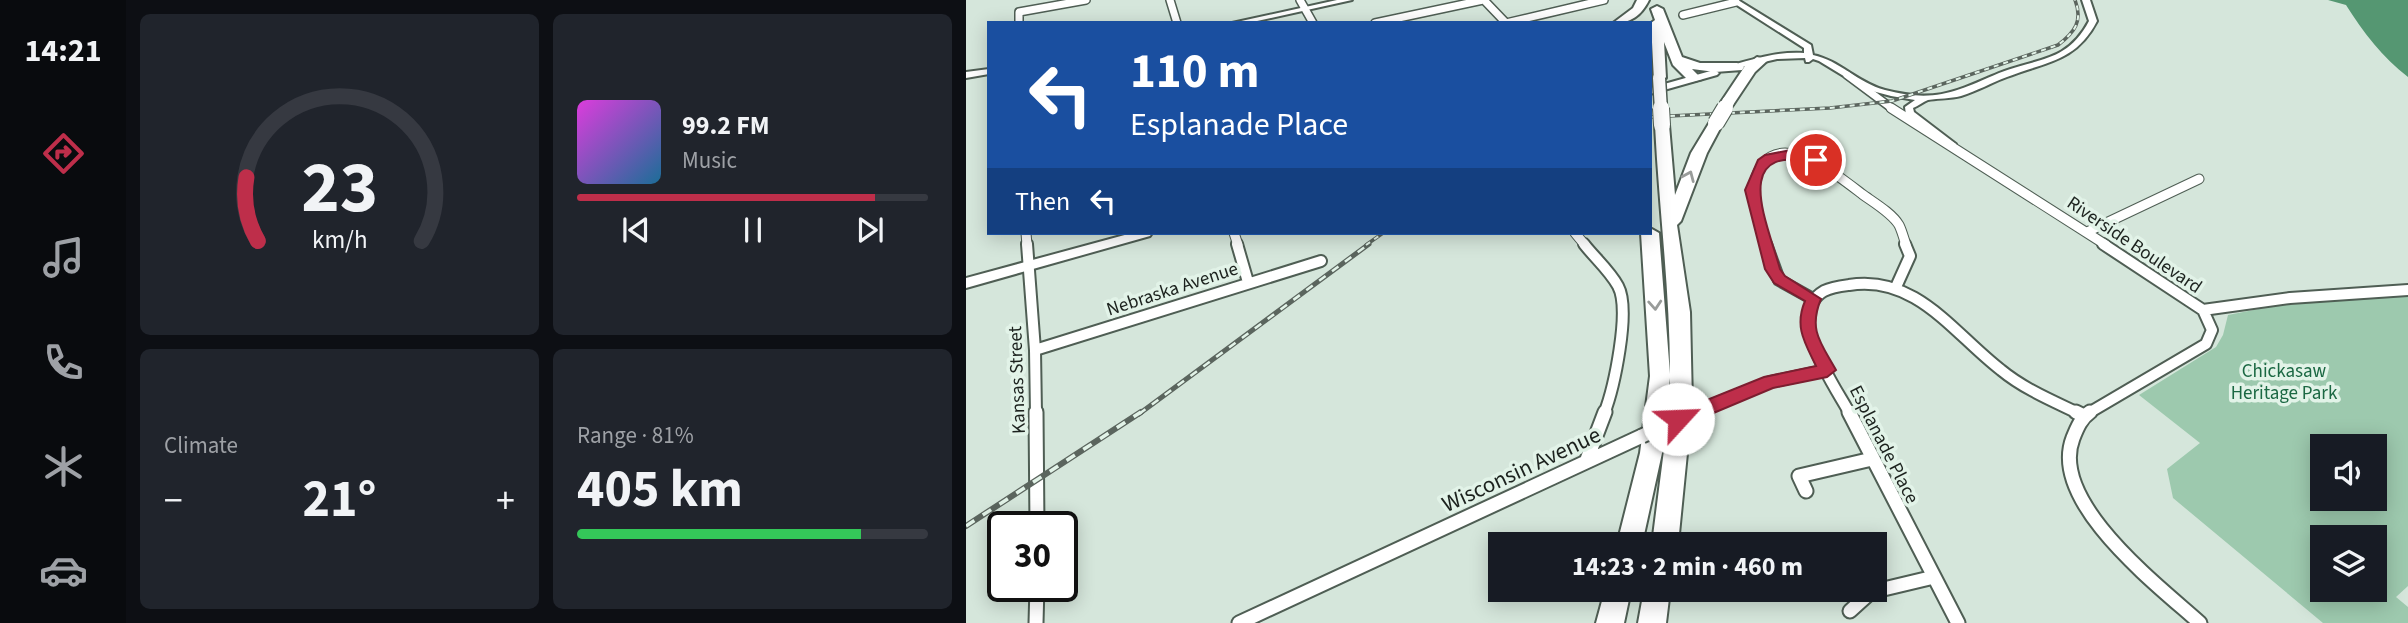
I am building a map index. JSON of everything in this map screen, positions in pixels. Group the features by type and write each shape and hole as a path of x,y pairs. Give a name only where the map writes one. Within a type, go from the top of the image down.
{"highway":[{"path":"1622,21 1637,10 1643,0"},
{"path":"1643,0 1645,21"},
{"path":"1656,5 1679,65 1695,79"},
{"path":"1632,532 1651,453 1660,376 1662,125 1656,5"},
{"path":"1675,55 1692,66 1737,67"},
{"path":"1666,532 1681,403 1680,312 1660,232 1730,99 1750,69 1769,58"},
{"path":"1714,73 1729,85 1730,99"},
{"path":"1610,623 1615,602"},
{"path":"1652,623 1655,602"}],"main road":[{"path":"1652,90 1714,73"},
{"path":"966,283 1139,235"}],"street":[{"path":"1019,21 1019,12 1086,0"},
{"path":"1170,0 1176,21"},
{"path":"1300,0 1312,21"},
{"path":"1246,21 1348,0"},
{"path":"1384,21 1483,0 1504,21"},
{"path":"1515,21 1604,0"},
{"path":"1953,146 1908,111 1916,101 2054,58 2081,41 2092,21 2086,0"},
{"path":"1683,15 1735,1 1834,65"},
{"path":"1795,40 1806,57"},
{"path":"1714,73 1795,48 1795,40"},
{"name":"Riverside Boulevard","path":"1769,58 1806,57 1834,65 1898,113 1997,173 2203,310 2212,330 2206,344 2084,416"},
{"path":"966,75 987,71"},
{"path":"1846,74 1910,91 1959,87"},
{"path":"1846,74 1871,87 1931,96 1951,96"},
{"path":"1922,120 1917,113 1920,106 2006,74"},
{"name":"Riverside Boulevard","path":"1858,78 1997,173"},
{"path":"1896,287 1910,256 1898,223 1816,160 1791,153 1780,154 1763,163 1752,190 1773,269 1779,280 1813,299 1827,289 1849,283 1872,282 1896,287 1929,304 2001,371 2084,416 2072,437 2069,462 2077,488 2092,516 2131,558 2200,623"},
{"path":"2087,232 2199,179"},
{"name":"Kansas Street","path":"1026,235 1035,350 1037,511"},
{"path":"1235,235 1248,282"},
{"path":"1577,235 1618,286 1623,303 1615,386 1586,462"},
{"name":"Nebraska Avenue","path":"1035,350 1321,261"},
{"path":"2203,310 2290,298 2408,290"},
{"name":"Esplanade Place","path":"1813,299 1806,316 1808,332 1958,623"},
{"name":"Wisconsin Avenue","path":"1239,623 1696,411 1770,382 1827,370"},
{"path":"1806,491 1799,476 1872,459"},
{"path":"1850,611 1871,592 1934,577"},
{"path":"1036,623 1037,602"}],"green space":[{"name":"Chickasaw Heritage Park","path":"2408,294 2408,586 2396,597 2408,607 2408,623 2323,623 2173,498 2167,469 2200,443 2139,395 2216,347 2223,335 2228,315 2274,306"}],"shaded area":[{"path":"2328,0 2408,0 2408,77 2374,44 2346,5"}],"railway":[{"path":"1652,117 1830,108 1892,101 2058,45 2076,26 2078,14 2075,0"},
{"path":"1366,245 1380,235"},
{"path":"1139,414 1369,244"},
{"path":"966,526 1141,412"}],"route":[{"path":"1678,419 1728,396 1770,382 1827,370 1808,332 1806,316 1813,299 1779,280 1773,269 1752,190 1754,179 1763,163 1770,158 1791,153 1816,160"}]}
